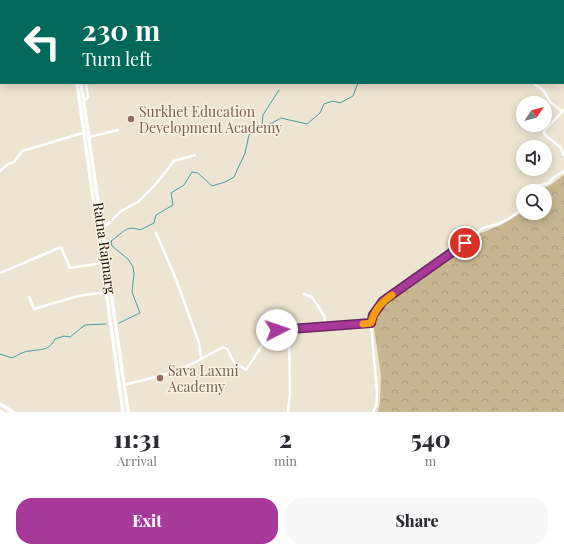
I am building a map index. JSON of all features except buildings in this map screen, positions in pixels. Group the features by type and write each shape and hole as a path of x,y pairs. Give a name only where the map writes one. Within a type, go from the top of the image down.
{"main road":[{"name":"Ratna Rajmarg","path":"77,84 102,263 124,398 128,412"},
{"name":"Ratna Rajmarg","path":"81,84 124,385 123,412"},
{"path":"0,404 14,412"}],"street":[{"path":"84,101 88,97 86,84"},
{"path":"534,84 543,90 551,104 563,110 544,131 544,134 560,147 564,155"},
{"path":"89,137 118,130"},
{"path":"0,171 8,164 14,162 22,151 83,133"},
{"path":"101,224 107,225 121,211 138,202 156,184 174,161 195,155"},
{"path":"545,184 549,183 553,178 564,171"},
{"path":"373,412 376,406 377,394 371,323 373,315 383,301 451,254 483,228 498,224 516,213"},
{"path":"156,233 176,279 199,343 201,358"},
{"path":"0,273 62,247 70,268 102,263"},
{"path":"29,297 34,309 78,296 107,292"},
{"path":"304,294 312,297 323,314 325,318 322,328"},
{"path":"124,385 163,375 190,365 223,347 227,349 234,362 246,370 271,332 371,323"},
{"path":"288,412 290,393 289,331"}],"green space":[{"path":"564,175 564,412 378,412 381,376 373,321 379,309 393,296 460,249 476,235 501,225 516,216 516,220 552,220 552,184"}],"waterway":[{"path":"258,129 263,128 281,118 307,124 320,113 324,104 333,101 340,103 353,96 358,84"},
{"path":"119,323 140,313 132,292 134,274 133,267 128,259 112,246 111,241 128,229 135,228 140,230 154,223 156,215 173,205 171,193 184,185 192,172 198,173 212,186 225,182 234,177 245,153 249,135 262,125 263,115 279,90"},
{"path":"0,354 12,358 21,353 45,349 48,348 55,339 64,336 70,337 85,325 106,324"}],"slow traffic":[{"path":"363,324 371,323 373,315 377,309 383,301 392,295"}],"place":[{"name":"Surkhet Education Development Academy","path":"131,119"},
{"name":"Sava Laxmi Academy","path":"160,378"}],"route":[{"path":"277,330 305,330 371,323 373,315 383,301 465,243"}]}
